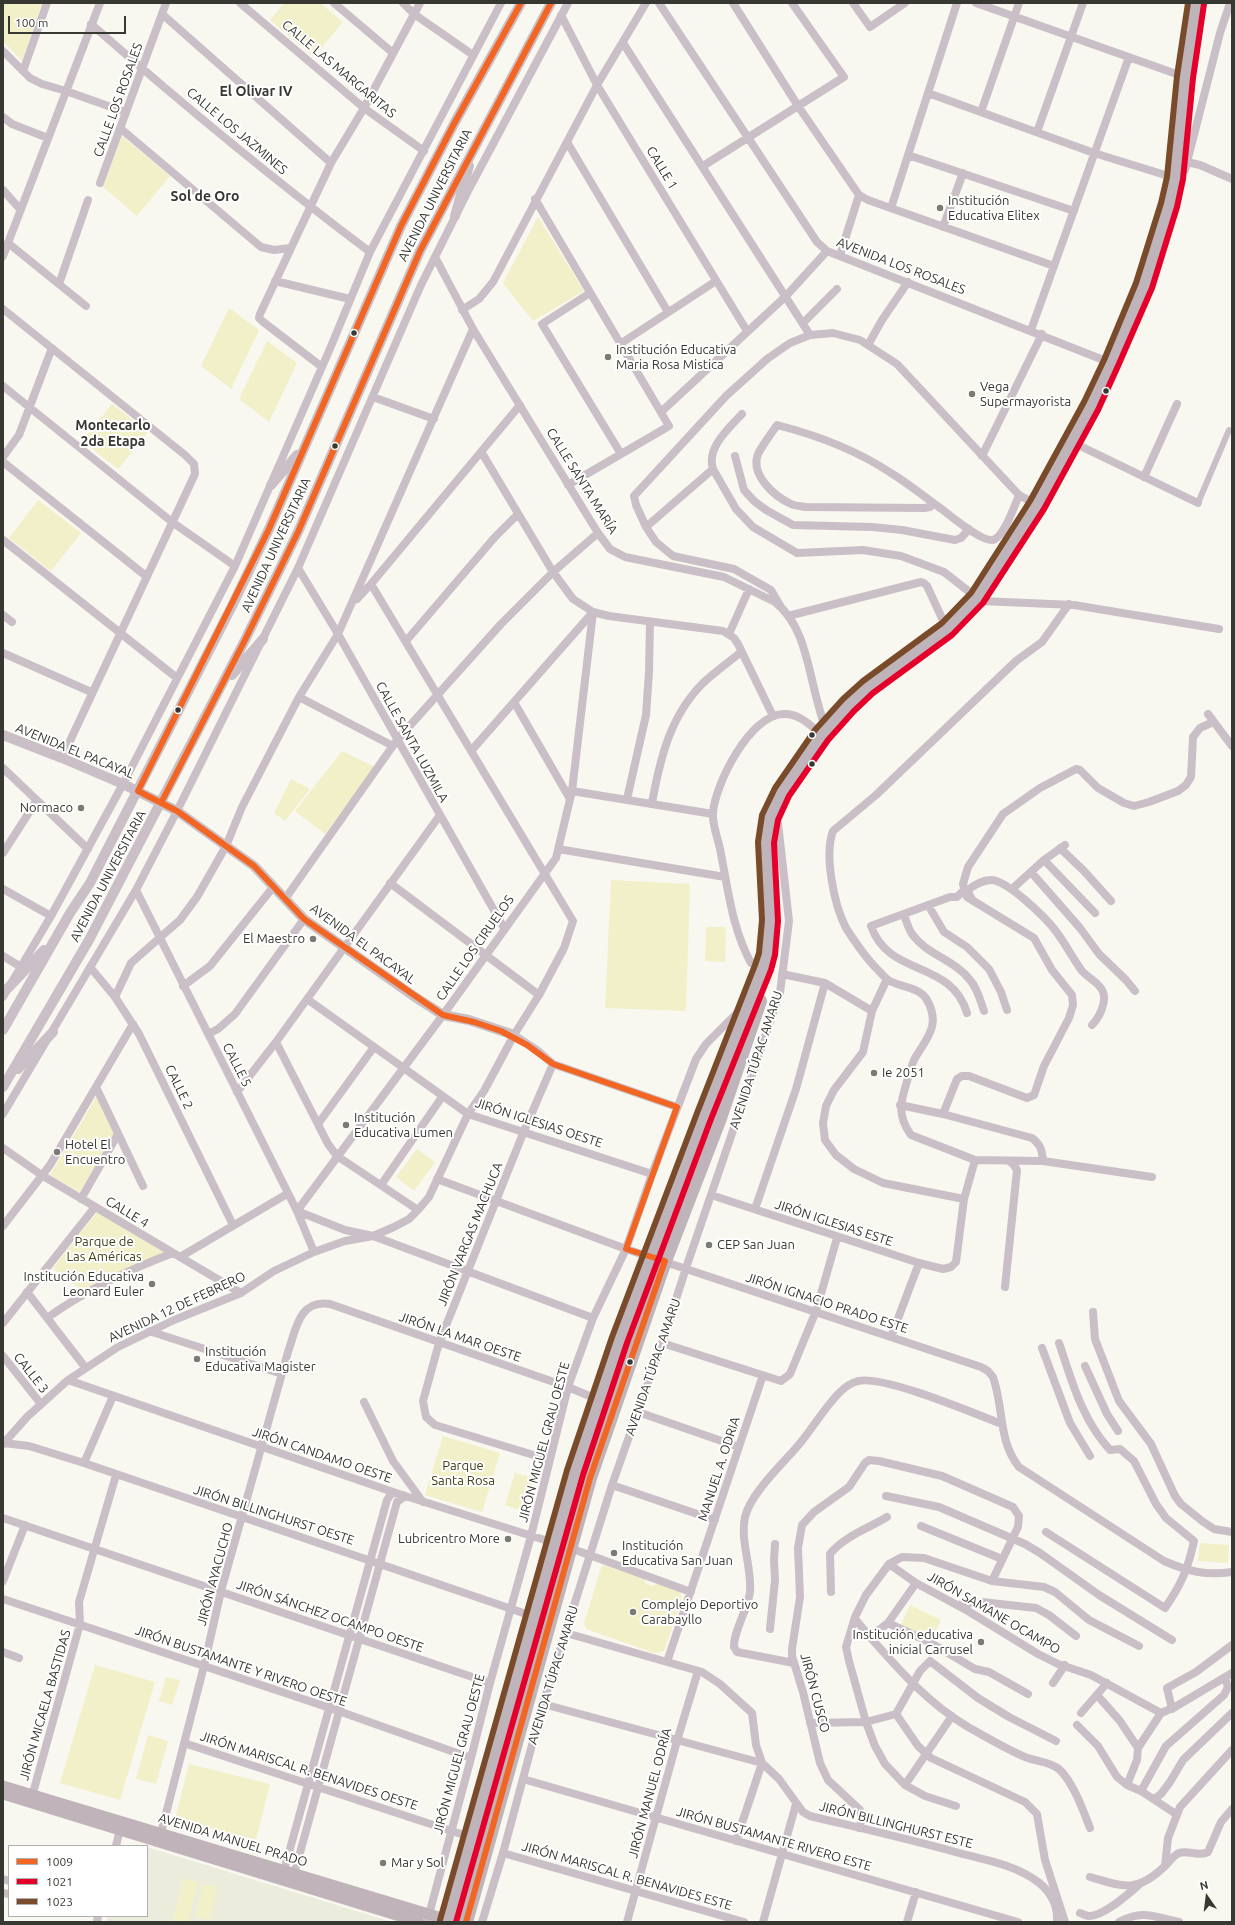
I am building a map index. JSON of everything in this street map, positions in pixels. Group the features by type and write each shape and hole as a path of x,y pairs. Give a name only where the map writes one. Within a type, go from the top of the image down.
{"highway":[{"name":"AVENIDA TÚPAC AMARU","path":"451,1921 574,1473 620,1340 651,1257 704,1116 763,968 767,954 770,920 766,843 773,809 782,792 824,733 848,705 868,687 947,629 977,598 1037,505 1072,442 1111,363 1144,286 1161,236 1175,178 1185,77 1196,3"},
{"name":"AVENIDA TÚPAC AMARU","path":"466,1922 590,1478 665,1261 719,1121 760,1004 763,968"}],"main road":[{"name":"AVENIDA MANUEL PRADO","path":"3,1786 31,1798 288,1877 428,1918 451,1921"},
{"name":"AVENIDA MANUEL PRADO","path":"3,1794 31,1798"},
{"name":"AVENIDA MANUEL PRADO","path":"121,1826 161,1833 419,1922"}],"street":[{"path":"23,71 47,3"},
{"path":"3,256 20,208 100,3"},
{"name":"CALLE LOS ROSALES","path":"100,183 166,3"},
{"name":"CALLE LAS MARGARITAS","path":"240,3 364,108 424,151"},
{"path":"334,3 393,53"},
{"path":"402,3 414,14 473,55"},
{"path":"322,367 259,318 290,248 331,163 364,108 420,3"},
{"path":"3,997 88,849 123,784 235,566 322,367 370,252 501,3"},
{"name":"AVENIDA UNIVERSITARIA","path":"3,1030 56,937 90,883 235,599 269,529 402,226 455,122 521,3"},
{"name":"AVENIDA UNIVERSITARIA","path":"4,1084 89,940 221,687 298,532 420,251 550,3"},
{"path":"3,1114 136,890 177,811 298,568 435,257 560,15 568,3"},
{"path":"462,310 479,299 493,282 597,85 646,3"},
{"name":"AVENIDA LOS ROSALES","path":"659,3 817,242 827,251 1042,334 1111,363"},
{"path":"733,3 798,106 860,195 868,200 1054,266"},
{"path":"703,166 844,77 792,3"},
{"path":"853,3 870,27 905,3"},
{"path":"891,208 957,3"},
{"path":"976,3 1185,77"},
{"path":"981,112 1019,3"},
{"path":"1037,132 1083,3"},
{"path":"928,93 1094,153 1175,178 1185,170 1220,32 1230,3"},
{"path":"162,14 331,163"},
{"name":"CALLE 1","path":"560,15 597,85 747,331"},
{"name":"CALLE LOS JAZMINES","path":"91,24 310,207 370,252"},
{"path":"623,43 810,335"},
{"path":"3,51 30,78 42,84 125,112"},
{"path":"1031,330 1129,57"},
{"path":"3,117 12,124 48,138"},
{"path":"120,128 261,247 274,250 290,248"},
{"path":"567,142 668,312"},
{"path":"455,216 475,146"},
{"path":"908,155 1074,211"},
{"path":"1187,162 1200,165 1232,179"},
{"path":"943,227 963,173"},
{"path":"3,190 20,208"},
{"path":"840,255 860,195"},
{"path":"536,199 669,426 568,486"},
{"path":"59,284 88,200"},
{"path":"8,242 86,306"},
{"path":"661,412 786,296 827,251"},
{"name":"CALLE SANTA MARÍA","path":"435,257 473,329 568,486 598,534 610,549 625,557 716,574 749,589 781,607 788,616 803,645 824,733"},
{"path":"275,281 350,299"},
{"path":"620,344 716,281"},
{"path":"868,345 882,320 908,282"},
{"path":"803,323 837,289"},
{"path":"590,293 542,324 621,454"},
{"path":"3,309 194,464 194,474 91,692 62,758"},
{"path":"115,997 131,963 180,920 197,897 226,846 242,807 299,697 338,634 473,329"},
{"path":"781,607 771,590 734,568 673,556 656,542 646,527 636,505 634,496 641,486 726,396 767,359 790,343 810,335 833,333 860,340 897,364 1019,495 1037,505"},
{"path":"982,456 1042,334"},
{"path":"3,457 19,435 52,348"},
{"path":"3,386 172,522 235,566"},
{"path":"373,397 434,420"},
{"path":"1144,477 1177,404"},
{"path":"352,604 371,584 482,453 520,405"},
{"path":"742,414 723,435 712,453 711,463 736,509 753,527 797,553 863,550 901,556 944,572 982,602 1069,604 1219,630"},
{"path":"933,503 930,507 924,508 806,507 792,504 770,490 764,482 756,466 758,454 777,425 790,429 864,457 892,473 969,529 985,539 991,540 996,539 1005,527 1019,495"},
{"path":"1072,442 1198,503 1229,430"},
{"path":"271,485 304,448"},
{"path":"482,453 553,572 573,598 593,612 650,622 723,631 729,634 734,638 742,652 773,716"},
{"path":"735,456 744,490 766,510 793,525 872,527 902,530 955,540 961,538 969,529"},
{"path":"3,462 146,576"},
{"path":"646,527 714,469"},
{"path":"406,641 495,538 518,514"},
{"path":"285,899 395,743 502,624 553,572 598,534"},
{"path":"3,540 177,678"},
{"name":"CALLE SANTA LUZMILA","path":"298,568 338,634 395,743 440,815 504,928"},
{"path":"788,616 921,582 927,586 947,629"},
{"name":"AVENIDA 12 DE FEBRERO","path":"3,1443 41,1404 68,1380 85,1367 118,1347 149,1331 241,1293 274,1271 314,1252 345,1241 373,1236 394,1228 409,1218 429,1197 468,1114 484,1091 564,948 573,921 371,584"},
{"path":"729,634 749,589"},
{"path":"1069,604 1042,642 1011,666 876,795 833,831 830,839 830,865 834,893 846,927 869,961 887,979 916,991 927,998 932,1012 932,1026 927,1041 915,1059 900,1105 905,1127 911,1135 975,1160 1009,1162 1043,1161 1152,1177"},
{"path":"472,751 593,612"},
{"name":"CALLE LOS CIRUELOS","path":"297,1211 443,1015 504,928 556,858 571,795 593,612"},
{"path":"3,615 12,622"},
{"path":"627,799 646,714 650,622"},
{"path":"221,687 263,639"},
{"path":"652,803 665,746 680,714 702,684 742,652"},
{"path":"3,654 91,692"},
{"path":"299,697 395,743"},
{"path":"514,702 571,795 627,799 713,814"},
{"path":"763,968 751,963 745,952 738,934 725,877 713,814 722,779 739,751 756,728 773,716 783,714 793,715 824,733"},
{"path":"1208,714 1232,746"},
{"path":"943,1114 957,1080 962,1076 969,1076 1027,1098 1034,1095 1044,1066 1069,1018 1073,1005 1070,992 1052,970 1034,938 966,897 964,890 964,878 968,867 1003,814 1040,788 1076,769 1080,770 1098,788 1124,803 1134,806 1178,791 1186,785 1191,778 1193,737 1200,728 1213,722"},
{"name":"AVENIDA EL PACAYAL","path":"3,735 123,784 177,811 254,866 304,919 443,1015 470,1020 514,1035"},
{"path":"3,768 88,849"},
{"path":"3,853 37,800"},
{"name":"AVENIDA TÚPAC AMARU","path":"482,1922 503,1853 543,1704 612,1485 662,1343 686,1268 780,993 789,922 778,823 773,809"},
{"path":"237,1092 276,1042 345,948 440,815"},
{"path":"1012,889 1044,860 1063,847 1111,902"},
{"path":"558,849 725,877"},
{"path":"1044,860 1096,913"},
{"path":"1031,872 1080,928 1099,954 1126,980 1135,991"},
{"path":"973,902 969,894 969,889 974,885 991,880 1012,889 1054,929 1084,973 1101,988 1104,998 1098,1019 1092,1025"},
{"path":"390,883 539,995"},
{"path":"183,986 210,966 274,886"},
{"path":"3,889 50,916"},
{"name":"CALLE 5","path":"136,890 287,1194 297,1211 314,1252"},
{"path":"964,890 957,898 950,897 871,926 878,942 889,952 908,964 946,981 960,994 968,1013"},
{"path":"928,905 944,932 967,947 989,969 1001,992 1007,1010"},
{"path":"904,914 909,929 916,938 933,953 959,969 969,978 977,991 984,1011"},
{"path":"208,1034 218,1029 235,1014 304,919"},
{"path":"8,988 56,937"},
{"path":"3,956 21,967"},
{"name":"CALLE 2","path":"90,967 115,997 133,1024 233,1225"},
{"path":"782,974 825,983 872,1011"},
{"path":"887,979 872,1011 863,1052 834,1090 826,1106 823,1123 825,1140 836,1155 854,1169 883,1183 932,1191 964,1199 975,1160"},
{"path":"754,1209 796,1089 825,983"},
{"name":"JIRÓN MIGUEL GRAU OESTE","path":"428,1918 490,1683 531,1536 568,1387 593,1318 626,1249 677,1107 700,1051 752,998"},
{"name":"JIRÓN IGLESIAS OESTE","path":"307,999 442,1097 468,1114 652,1174"},
{"path":"3,1226 43,1176 133,1024"},
{"path":"4,1084 53,1032"},
{"path":"514,1035 537,1050 553,1064 677,1107"},
{"path":"276,1042 328,1144 337,1156 418,1210"},
{"path":"318,1124 374,1047"},
{"name":"JIRÓN VARGAS MACHUCA","path":"550,1460 435,1425 426,1416 423,1401 438,1343 524,1131 553,1064"},
{"path":"96,1087 143,1186"},
{"path":"381,1186 442,1097"},
{"path":"900,1105 943,1114 1032,1138 1042,1149 1043,1161"},
{"path":"81,1199 118,1134"},
{"name":"CALLE 4","path":"3,1148 43,1176 241,1293"},
{"path":"1006,1287 1017,1170 1013,1164 1009,1162"},
{"name":"JIRÓN IGNACIO PRADO ESTE","path":"437,1180 626,1249 981,1367 988,1371 993,1377 996,1386 1002,1424"},
{"path":"47,1318 63,1306 105,1282 176,1255 287,1194"},
{"name":"JIRÓN IGLESIAS ESTE","path":"711,1195 837,1238 943,1269 951,1267 956,1262 964,1199"},
{"path":"3,1324 95,1207"},
{"path":"297,1211 345,1230 373,1236 593,1318"},
{"path":"662,1343 781,1381 790,1374 816,1312 837,1238"},
{"path":"890,1337 919,1263"},
{"path":"27,1292 85,1367"},
{"name":"JIRÓN LA MAR OESTE","path":"312,1304 320,1302 330,1304 438,1343 568,1387 599,1400"},
{"name":"JIRÓN AYACUCHO","path":"161,1833 204,1666 221,1591 282,1374 300,1318 312,1304"},
{"path":"1093,1312 1095,1339 1119,1401 1151,1444 1175,1496 1202,1522 1214,1529 1232,1532"},
{"path":"149,1331 282,1374"},
{"path":"1046,1532 1165,1608 1180,1585 1186,1571 1193,1540 1166,1518 1156,1504 1134,1461 1120,1449 1110,1450 1083,1412 1059,1343"},
{"path":"1042,1348 1070,1423 1090,1456"},
{"name":"CALLE 3","path":"3,1356 41,1404"},
{"path":"1085,1366 1106,1414 1118,1431"},
{"name":"MANUEL A. ODRIA","path":"668,1662 763,1375"},
{"name":"JIRÓN CANDAMO OESTE","path":"68,1380 396,1493 570,1548 691,1592"},
{"path":"794,1663 735,1650 734,1644 750,1594 750,1579 746,1557 744,1528 745,1517 756,1495 799,1444 829,1404 846,1387 858,1381 870,1380 884,1382 959,1407 1002,1424 1006,1446 1011,1458 1019,1467 1164,1561 1186,1571 1207,1573 1232,1572"},
{"path":"84,1463 113,1396"},
{"path":"364,1402 393,1461 423,1502"},
{"path":"638,1412 739,1447"},
{"name":"JIRÓN BILLINGHURST OESTE","path":"3,1443 29,1446 84,1463 370,1560 535,1618"},
{"name":"JIRÓN CUSCO","path":"859,1828 862,1819 860,1810 828,1780 820,1763 794,1663 792,1649 800,1598 798,1548 802,1525 814,1512 849,1487 865,1462 869,1460 879,1460 942,1476 1013,1507 1017,1511 1020,1521 1011,1538"},
{"name":"JIRÓN MICAELA BASTIDAS","path":"31,1798 80,1624 79,1602 116,1475"},
{"path":"612,1485 715,1520"},
{"path":"288,1877 309,1784 386,1500 391,1494 396,1493"},
{"path":"288,1877 319,1786 397,1502 405,1496"},
{"path":"886,1496 939,1507 1011,1538 1040,1553 1099,1595 1172,1640"},
{"path":"831,1592 830,1554 834,1548 887,1517"},
{"name":"JIRÓN SÁNCHEZ OCAMPO OESTE","path":"3,1518 490,1683"},
{"path":"3,1581 25,1525"},
{"path":"921,1526 1002,1559"},
{"path":"992,1581 1011,1538"},
{"path":"770,1629 776,1580 774,1560 775,1544"},
{"path":"956,1806 925,1796 905,1785 885,1764 875,1746 866,1722 846,1647 857,1614 866,1596 889,1564 902,1557 924,1558 992,1581 1044,1587 1055,1592 1089,1620 1139,1646"},
{"path":"889,1564 916,1583"},
{"name":"JIRÓN SAMANE OCAMPO","path":"870,1637 888,1623 916,1583 1038,1654 1091,1675 1161,1713"},
{"name":"JIRÓN BUSTAMANTE Y RIVERO OESTE","path":"3,1599 330,1708 471,1758"},
{"path":"956,1605 982,1602 1036,1608 1049,1615 1076,1636"},
{"path":"856,1620 912,1684 952,1716 969,1727 1024,1756 1055,1766 1061,1770 1080,1801 1090,1828"},
{"path":"888,1623 931,1643 975,1669 989,1672 1028,1694"},
{"name":"JIRÓN BILLINGHURST ESTE","path":"566,1633 698,1671 712,1678 752,1712 756,1745 762,1763 779,1779 803,1812 810,1816 995,1862 1028,1876 1050,1893 1055,1904 1057,1922"},
{"path":"1172,1708 1166,1688 1196,1672 1232,1645"},
{"path":"3,1652 19,1658"},
{"path":"810,1723 866,1722 896,1714 920,1671 930,1661 990,1705 1009,1717 1056,1741"},
{"path":"1053,1683 1064,1665"},
{"name":"JIRÓN MANUEL ODRÍA","path":"627,1922 698,1671"},
{"path":"1127,1785 1137,1760 1138,1748 1161,1713 1232,1673"},
{"path":"1141,1791 1166,1746 1224,1695 1228,1687 1225,1678"},
{"path":"1081,1713 1107,1683"},
{"path":"1097,1695 1120,1721 1138,1748"},
{"path":"543,1704 762,1763 736,1840"},
{"path":"1154,1799 1161,1794 1170,1782 1183,1760 1232,1713"},
{"path":"896,1714 918,1746 931,1758 1025,1802 1034,1809 1038,1818 1045,1860 1065,1922"},
{"path":"905,1785 926,1753 947,1726 952,1716"},
{"path":"1077,1725 1098,1746 1118,1777 1127,1785 1141,1791 1176,1814"},
{"name":"JIRÓN MARISCAL R. BENAVIDES OESTE","path":"184,1743 319,1786 473,1838"},
{"path":"1165,1866 1168,1838 1176,1814 1204,1779 1232,1750"},
{"name":"JIRÓN BUSTAMANTE RIVERO ESTE","path":"523,1779 1018,1922"},
{"path":"763,1922 784,1854 796,1804"},
{"path":"1080,1913 1089,1916 1096,1915 1110,1908 1139,1885 1153,1878 1178,1853 1188,1851 1202,1854 1208,1852 1221,1822 1232,1809"},
{"path":"116,1845 121,1826"},
{"name":"JIRÓN MARISCAL R. BENAVIDES ESTE","path":"503,1853 744,1922"},
{"path":"1090,1877 1119,1886 1139,1885"},
{"path":"907,1922 916,1892"},
{"path":"1119,1922 1131,1916 1146,1915 1179,1922"}],"shaded area":[{"path":"148,1847 392,1922 106,1922 108,1917 148,1917"}],"green space":[{"path":"3,3 42,3 22,61 3,41"},
{"path":"284,3 320,3 343,22 314,57 270,20"},
{"path":"122,136 170,176 137,216 103,187"},
{"path":"538,217 584,291 533,321 503,283"},
{"path":"229,308 259,330 231,389 201,366"},
{"path":"267,341 297,363 269,422 239,399"},
{"path":"112,404 148,432 118,469 82,441"},
{"path":"38,500 81,533 51,571 9,538"},
{"path":"342,751 375,767 325,834 295,811"},
{"path":"291,779 310,789 285,821 274,813"},
{"path":"611,880 690,884 686,1011 605,1008"},
{"path":"706,927 726,927 725,962 705,961"},
{"path":"97,1096 115,1134 80,1192 50,1175"},
{"path":"417,1149 435,1162 414,1191 396,1177"},
{"name":"Parque de Las Américas","path":"97,1212 165,1253 84,1292 53,1268"},
{"name":"Parque Santa Rosa","path":"443,1436 500,1453 482,1512 425,1495"},
{"path":"515,1473 533,1478 523,1511 505,1505"},
{"path":"1200,1543 1229,1545 1228,1563 1198,1561"},
{"name":"Complejo Deportivo Carabayllo","path":"603,1565 644,1578 646,1584 654,1586 657,1583 680,1592 682,1600 664,1651 654,1653 586,1629 584,1623"},
{"path":"910,1605 941,1620 932,1639 901,1625"},
{"path":"95,1665 155,1682 120,1800 60,1783"},
{"path":"166,1677 180,1680 172,1705 159,1701"},
{"path":"148,1735 168,1741 156,1784 136,1779"},
{"path":"189,1764 270,1784 256,1840 175,1819"},
{"path":"184,1878 198,1882 188,1922 172,1922"},
{"path":"203,1884 218,1887 210,1920 195,1917"}],"transit line":[{"name":"1009","path":"466,1922 590,1478 665,1261 626,1249 677,1107 553,1064 527,1045 501,1031 474,1022 443,1015 304,919 254,866 177,811 138,791 269,529 401,226 455,122 521,3"},
{"name":"1009","path":"161,803 245,640 298,532 420,251 551,3"},
{"name":"1023","path":"440,1920 567,1470 612,1337 759,953 762,920 758,842 762,815 775,788 815,730 843,699 863,681 942,623 971,593 1030,501 1084,402 1104,360 1136,283 1161,203 1167,177 1177,76 1188,3"},
{"name":"1021","path":"456,1922 583,1475 627,1343 711,1119 771,970 775,955 778,921 774,843 778,820 789,796 828,740 854,711 873,693 952,635 983,603 1044,509 1098,410 1152,288 1177,207 1183,179 1193,78 1204,4"}],"place":[{"name":"Institución Educativa Elitex","path":"940,208"},
{"name":"Institución Educativa Maria Rosa Mistica","path":"608,357"},
{"name":"Vega Supermayorista","path":"972,394"},
{"name":"Normaco","path":"81,808"},
{"name":"El Maestro","path":"313,939"},
{"name":"Ie 2051","path":"874,1073"},
{"name":"Institución Educativa Lumen","path":"346,1125"},
{"name":"Hotel El Encuentro","path":"57,1152"},
{"name":"CEP San Juan","path":"709,1245"},
{"name":"Institución Educativa Leonard Euler","path":"152,1284"},
{"name":"Institución Educativa Magister","path":"197,1359"},
{"name":"Lubricentro More","path":"508,1539"},
{"name":"Institución Educativa San Juan","path":"614,1553"},
{"name":"Complejo Deportivo Carabayllo","path":"633,1612"},
{"name":"Institución educativa inicial Carrusel","path":"981,1642"},
{"name":"Mar y Sol","path":"383,1863"}],"district":[{"name":"El Olivar IV","path":"256,91"},
{"name":"Sol de Oro","path":"205,196"},
{"name":"Montecarlo 2da Etapa","path":"113,434"}]}
